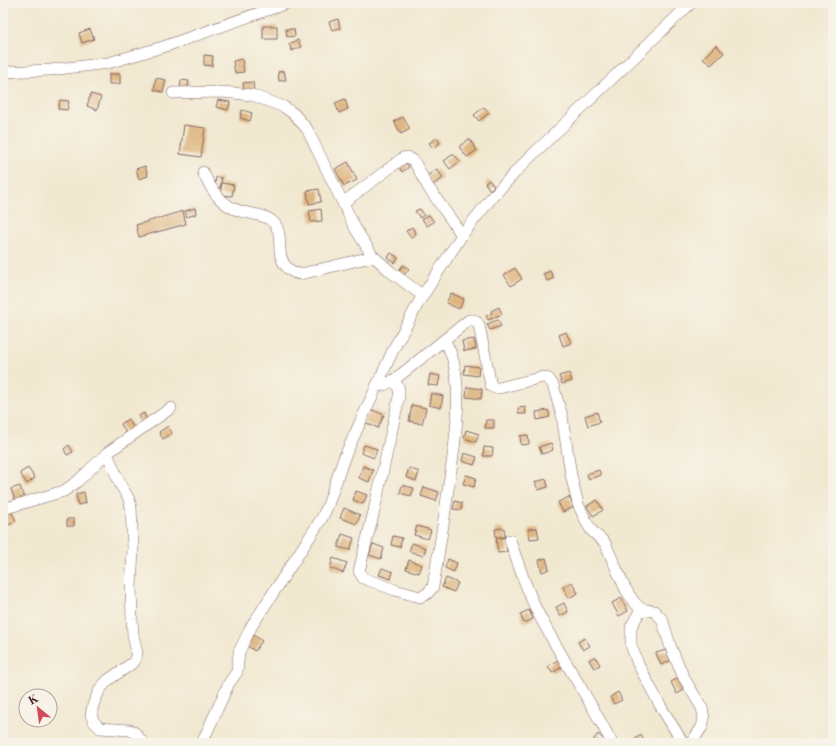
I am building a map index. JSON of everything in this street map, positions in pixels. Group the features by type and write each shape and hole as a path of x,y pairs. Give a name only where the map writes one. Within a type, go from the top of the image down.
{"street":[{"path":"3,72 50,70 108,63 166,46 287,3"},
{"path":"202,743 230,683 237,672 239,652 252,627 322,518 333,492 342,463 376,386 422,295 462,235 493,196 526,161 691,3"},
{"path":"174,93 223,92 252,95 278,104 289,110 307,129 355,228 372,255 391,272 422,295"},
{"path":"343,203 404,158 408,157 414,161 428,187 462,235"},
{"path":"203,172 212,188 221,198 238,211 269,218 275,223 279,233 281,258 288,268 295,273 301,274 340,265 367,258 372,255"},
{"path":"376,386 384,386 394,380 469,320 473,320 479,325 491,386 499,388 543,377 551,381 562,416 571,475 578,504 589,527 605,543 625,588 633,601 641,609 654,611 662,619 670,648 681,672 702,708 704,718 702,727 691,743"},
{"path":"394,380 399,389 399,397 359,571 361,576 368,580 420,597 427,594 433,587 456,432 456,377 450,352 444,340"},
{"path":"3,509 64,491 78,481 107,453 171,408"},
{"path":"107,453 131,507 133,550 131,588 132,619 133,635 137,653 135,660 131,664 108,680 100,689 91,715 94,722 100,728 130,730 135,733 144,743"},
{"path":"510,540 521,572 537,610 612,743"},
{"path":"641,609 631,627 631,645 638,664 661,707 683,743"}],"building":[{"path":"338,19 340,28 332,30 329,22"},
{"path":"263,26 277,26 277,39 263,39"},
{"path":"90,29 94,39 82,43 79,33"},
{"path":"286,29 294,29 295,36 287,37"},
{"path":"298,40 301,47 292,51 289,44"},
{"path":"716,45 724,53 711,65 703,58"},
{"path":"204,55 213,56 212,66 204,65"},
{"path":"242,59 244,72 235,73 233,61"},
{"path":"284,71 286,80 279,81 278,72"},
{"path":"109,74 120,74 120,84 109,84"},
{"path":"156,78 166,80 163,92 154,90"},
{"path":"181,80 189,81 187,91 180,90"},
{"path":"253,82 254,92 244,93 243,83"},
{"path":"91,94 101,97 97,110 87,106"},
{"path":"345,99 348,109 339,113 335,103"},
{"path":"60,100 69,101 67,110 58,109"},
{"path":"218,100 230,102 228,110 216,107"},
{"path":"484,107 489,113 479,121 474,115"},
{"path":"242,110 252,113 250,121 240,118"},
{"path":"403,117 410,129 401,134 394,121"},
{"path":"184,125 205,128 201,157 180,154"},
{"path":"437,138 440,143 433,148 429,143"},
{"path":"469,139 477,150 467,157 459,147"},
{"path":"453,154 460,161 450,169 444,161"},
{"path":"348,162 357,180 344,186 335,169"},
{"path":"405,162 409,167 402,172 399,167"},
{"path":"145,166 148,176 139,179 136,169"},
{"path":"437,169 443,178 433,185 427,176"},
{"path":"216,177 222,178 220,188 215,187"},
{"path":"489,180 494,186 490,190 485,183"},
{"path":"222,183 234,185 232,196 220,195"},
{"path":"319,189 321,202 309,204 307,191"},
{"path":"195,208 196,214 187,217 185,211"},
{"path":"321,209 322,221 311,222 309,211"},
{"path":"420,209 424,215 420,218 415,211"},
{"path":"183,211 186,224 139,237 136,225"},
{"path":"429,215 434,222 427,226 422,219"},
{"path":"412,227 416,234 411,238 406,231"},
{"path":"391,253 398,258 395,263 388,258"},
{"path":"403,265 409,269 403,276 398,272"},
{"path":"515,268 522,279 511,286 504,275"},
{"path":"550,271 554,278 547,281 543,274"},
{"path":"451,293 464,299 459,309 446,303"},
{"path":"499,307 502,314 488,320 486,316 492,313 491,311"},
{"path":"498,320 501,326 490,330 487,324"},
{"path":"566,332 571,343 563,346 559,335"},
{"path":"474,339 476,349 464,351 462,341"},
{"path":"465,365 479,367 478,376 464,374"},
{"path":"569,373 572,381 562,384 559,376"},
{"path":"430,374 440,376 438,386 428,385"},
{"path":"467,387 482,389 481,399 466,397"},
{"path":"431,393 443,396 441,408 429,405"},
{"path":"412,405 426,408 422,424 409,421"},
{"path":"525,407 526,414 519,414 518,408"},
{"path":"370,409 384,415 378,428 364,422"},
{"path":"548,410 550,417 537,420 536,412"},
{"path":"597,412 600,422 588,426 585,416"},
{"path":"144,413 147,420 142,423 138,416"},
{"path":"128,419 134,428 126,433 121,424"},
{"path":"486,420 494,420 494,428 485,428"},
{"path":"168,426 172,433 163,439 159,432"},
{"path":"466,430 479,434 476,442 464,438"},
{"path":"528,435 529,444 521,445 520,436"},
{"path":"551,443 553,450 542,454 539,447"},
{"path":"69,445 73,452 67,455 64,449"},
{"path":"364,445 377,449 374,458 361,453"},
{"path":"484,447 493,448 492,456 483,456"},
{"path":"464,453 477,457 474,465 462,461"},
{"path":"363,466 373,470 369,482 359,478"},
{"path":"28,468 35,478 27,484 20,473"},
{"path":"409,468 419,472 416,481 406,477"},
{"path":"599,470 601,475 589,479 587,474"},
{"path":"466,475 476,478 474,487 463,484"},
{"path":"546,479 548,487 538,490 535,482"},
{"path":"402,485 414,488 411,496 400,493"},
{"path":"20,486 24,497 15,500 11,489"},
{"path":"424,487 439,492 436,501 421,496"},
{"path":"356,491 367,495 363,504 353,500"},
{"path":"84,492 86,503 78,505 76,494"},
{"path":"569,497 574,507 563,512 558,502"},
{"path":"597,500 603,510 593,516 587,506"},
{"path":"455,501 462,503 461,510 453,509"},
{"path":"344,508 360,515 357,524 340,518"},
{"path":"11,511 16,521 9,525 3,515"},
{"path":"67,519 74,519 74,526 67,526"},
{"path":"417,526 431,530 428,539 414,535"},
{"path":"504,528 505,537 496,537 495,529"},
{"path":"537,528 539,538 530,539 528,529"},
{"path":"342,534 354,538 350,550 338,547"},
{"path":"393,536 402,538 400,547 391,545"},
{"path":"506,537 507,552 498,553 496,539"},
{"path":"412,543 426,548 423,556 409,551"},
{"path":"373,544 384,548 381,559 369,555"},
{"path":"333,558 347,563 343,573 330,568"},
{"path":"546,558 549,569 542,572 539,560"},
{"path":"448,559 457,563 454,572 445,568"},
{"path":"409,560 422,565 419,573 406,569"},
{"path":"382,568 393,572 391,579 379,575"},
{"path":"446,578 458,583 454,592 442,587"},
{"path":"572,582 578,593 569,598 563,587"},
{"path":"621,598 628,611 619,616 612,603"},
{"path":"564,603 568,612 560,616 556,607"},
{"path":"529,610 533,619 524,623 520,614"},
{"path":"254,635 262,641 255,651 246,645"},
{"path":"585,638 590,646 583,650 578,642"},
{"path":"666,650 670,661 661,665 656,653"},
{"path":"595,656 600,665 594,668 589,660"},
{"path":"558,660 562,667 552,673 548,666"},
{"path":"678,678 684,690 677,694 671,682"},
{"path":"618,692 622,700 614,704 610,697"},
{"path":"598,734 606,741 604,743 592,742"},
{"path":"641,735 645,743 637,743 635,739"}]}
